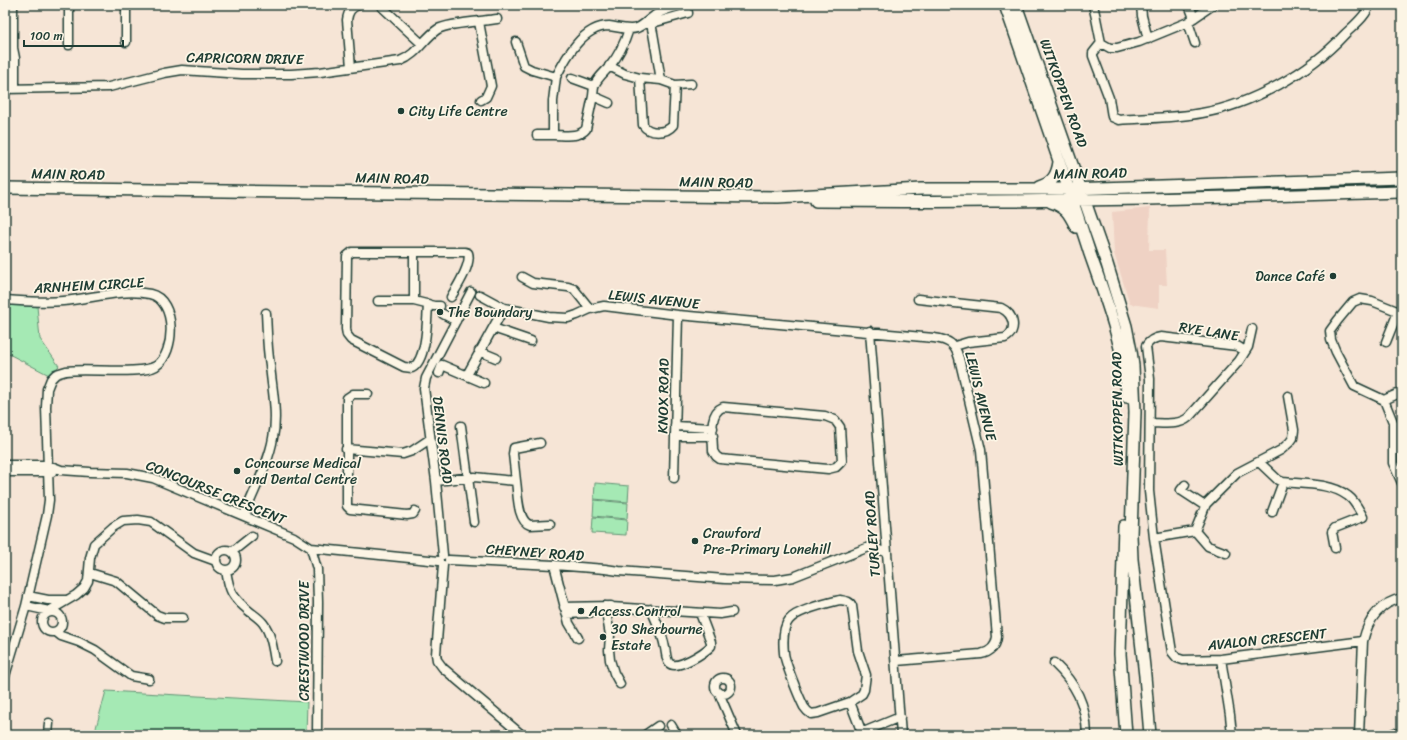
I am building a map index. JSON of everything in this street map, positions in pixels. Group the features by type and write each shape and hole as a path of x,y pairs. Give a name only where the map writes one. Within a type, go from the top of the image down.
{"main road":[{"name":"WITKOPPEN ROAD","path":"1010,6 1120,348 1125,370 1127,391 1120,654 1126,735"},
{"name":"WITKOPPEN ROAD","path":"1010,6 1082,188 1128,333 1133,366 1135,412 1131,535 1132,559 1150,735"},
{"path":"1033,188 1045,185 1053,180 1057,174 1059,162"},
{"name":"MAIN ROAD","path":"778,197 799,201 1048,201 1071,194 1082,188 1402,178"},
{"name":"MAIN ROAD","path":"5,188 318,193 778,197 921,189 1033,188 1071,194 1085,199 1146,199 1402,192"},
{"path":"1048,201 1061,206 1067,211 1088,248"}],"street":[{"path":"9,89 9,58 13,48 13,5"},
{"path":"69,5 69,46"},
{"path":"126,5 126,42"},
{"path":"351,67 347,20 351,9 359,5"},
{"path":"380,5 422,44"},
{"path":"1093,5 1101,43 1110,48 1117,48 1148,39 1191,20 1213,5"},
{"path":"1141,5 1142,16 1148,39"},
{"path":"1189,5 1195,43"},
{"path":"1101,43 1093,53 1093,56 1109,98 1113,118 1119,120 1202,113 1229,106 1258,95 1310,66 1332,48 1363,16 1369,5"},
{"path":"553,135 553,101 556,77 570,52 581,40 592,31 603,27 635,28 687,8"},
{"name":"CAPRICORN DRIVE","path":"9,89 109,87 182,70 242,74 291,74 320,72 400,61 409,58 437,30 444,26 497,19"},
{"path":"479,22 491,86 486,97 481,100"},
{"path":"649,22 661,80"},
{"path":"537,135 578,135 586,129 594,86 599,76 609,66 622,48 629,29"},
{"path":"516,42 524,66 556,77"},
{"path":"609,66 625,74 640,78 661,80 675,85 691,84"},
{"path":"572,78 594,86"},
{"path":"640,78 643,125 652,131 664,131 673,125 675,85"},
{"path":"593,96 609,103"},
{"path":"438,308 418,362 412,368 404,367 354,342 348,338 347,335 347,256 352,252 468,253 468,264 451,297"},
{"path":"414,252 414,301"},
{"path":"522,277 533,283 574,289 590,309"},
{"name":"DENNIS ROAD","path":"471,292 424,384 424,396 436,481 443,560 436,654 437,660 443,668 522,735"},
{"name":"ARNHEIM CIRCLE","path":"5,300 60,301 115,293 140,293 156,296 164,303 168,310 170,334 168,350 164,359 156,366 144,370 73,370 56,374 51,379 47,389 46,399 48,469"},
{"name":"LEWIS AVENUE","path":"480,295 504,308 561,318 577,315 590,309 604,306 678,315 938,338 954,346 959,358 981,450 996,621 996,643 989,652 981,654 896,662"},
{"path":"918,299 1001,308 1010,315 1013,323 1012,330 1005,338 962,343 954,346"},
{"path":"1386,342 1400,312 1365,299 1356,300 1353,302 1330,331 1331,340 1336,352 1354,386 1384,400 1393,422 1393,460 1401,480"},
{"path":"378,301 414,301 438,308 457,318"},
{"path":"467,375 504,308"},
{"path":"244,516 267,461 274,434 274,393 269,360 266,313"},
{"name":"KNOX ROAD","path":"674,478 678,315"},
{"path":"493,328 531,340"},
{"path":"1245,351 1249,343 1252,329"},
{"name":"TURLEY ROAD","path":"870,331 901,735"},
{"name":"RYE LANE","path":"1150,423 1178,423 1186,420 1239,361 1245,351 1237,346 1161,337 1150,341 1145,350 1150,379 1149,491 1154,538 1171,649 1175,656"},
{"path":"479,351 496,358"},
{"path":"439,373 442,365 484,383"},
{"path":"1384,400 1402,392"},
{"path":"368,394 353,394 347,398 346,504 348,508 407,515 413,514 415,511"},
{"path":"1195,531 1204,506 1237,473 1281,450 1293,438 1294,430 1288,396"},
{"path":"726,407 829,417 835,420 840,427 843,458 839,466 831,469 722,460 714,453 713,432 713,417 721,408 726,407"},
{"path":"461,426 474,522"},
{"path":"675,426 713,432"},
{"path":"675,436 713,432"},
{"path":"346,449 403,454 412,451 430,439"},
{"path":"540,443 514,448 513,454 516,481 522,519 528,524 550,524"},
{"path":"1259,462 1278,480 1283,482 1325,486 1348,496 1355,503 1363,517 1335,528 1332,532 1335,548"},
{"name":"CONCOURSE CRESCENT","path":"5,465 90,472 127,473 154,478 294,537 311,548"},
{"path":"5,676 26,606 47,516 49,500 48,469"},
{"name":"CONCOURSE CRESCENT","path":"5,472 48,469"},
{"path":"436,481 468,477 516,481"},
{"path":"1272,512 1283,482"},
{"path":"1185,485 1181,490 1182,492 1204,506"},
{"path":"149,679 131,676 95,650 61,636 56,632 47,632 42,627 43,616 76,595 84,588 90,573 90,558 94,544 119,522 129,520 145,520 151,522 194,553 216,561"},
{"path":"1154,538 1195,531"},
{"path":"1195,531 1208,546 1226,553"},
{"path":"232,552 252,536"},
{"name":"CHEYNEY ROAD","path":"311,548 443,560 554,565 725,579 775,580 793,577 869,547 886,552"},
{"name":"CRESTWOOD DRIVE","path":"311,548 317,569 318,595 317,735"},
{"path":"222,550 229,550 236,558 235,565 226,570 219,567 216,561 217,554 222,550"},
{"path":"554,565 571,628 578,638"},
{"path":"226,570 229,588 233,595 238,602 259,619 266,627 276,661"},
{"path":"90,573 110,579 122,585 157,615 165,618 182,618"},
{"path":"28,596 48,600 66,600"},
{"path":"1359,735 1363,641 1368,623 1377,611 1391,601 1402,598"},
{"path":"840,600 847,601 852,606 858,651 866,675 866,683 862,694 847,703 811,714 806,710 784,653 785,628 789,619 824,603 840,600"},
{"path":"26,606 57,613 62,618 62,625 56,632"},
{"path":"566,610 607,608 651,609 720,614 732,612"},
{"path":"607,608 610,635 610,660 614,673 620,684"},
{"path":"651,609 663,641 667,658 670,663 675,665 685,662 711,646 711,642 700,613"},
{"name":"AVALON CRESCENT","path":"1175,656 1183,660 1221,659 1363,641"},
{"path":"1221,659 1232,735"},
{"path":"1054,663 1065,673 1074,685 1080,697 1087,723 1087,735"},
{"path":"719,693 737,735"},
{"path":"847,703 858,734 900,717"},
{"path":"48,735 50,723"},
{"path":"671,725 677,735"},
{"path":"645,735 658,726"}],"shaded area":[{"path":"1150,208 1149,250 1165,250 1167,285 1159,285 1159,308 1130,304 1114,253 1112,212"}],"green space":[{"path":"5,305 37,306 40,339 59,366 49,375 5,352"},
{"path":"595,483 629,486 628,502 594,499"},
{"path":"594,500 628,503 627,519 593,516"},
{"path":"593,517 627,520 626,535 592,533"},
{"path":"106,691 307,702 306,735 94,735"}],"tunnel":[{"path":"438,311 443,314"}],"place":[{"name":"City Life Centre","path":"401,111"},
{"name":"Dance Café","path":"1333,276"},
{"name":"The Boundary","path":"440,312"},
{"name":"Concourse Medical and Dental Centre","path":"237,471"},
{"name":"Crawford Pre-Primary Lonehill","path":"695,541"},
{"name":"Access Control","path":"581,611"},
{"name":"30 Sherbourne Estate","path":"603,637"}]}
